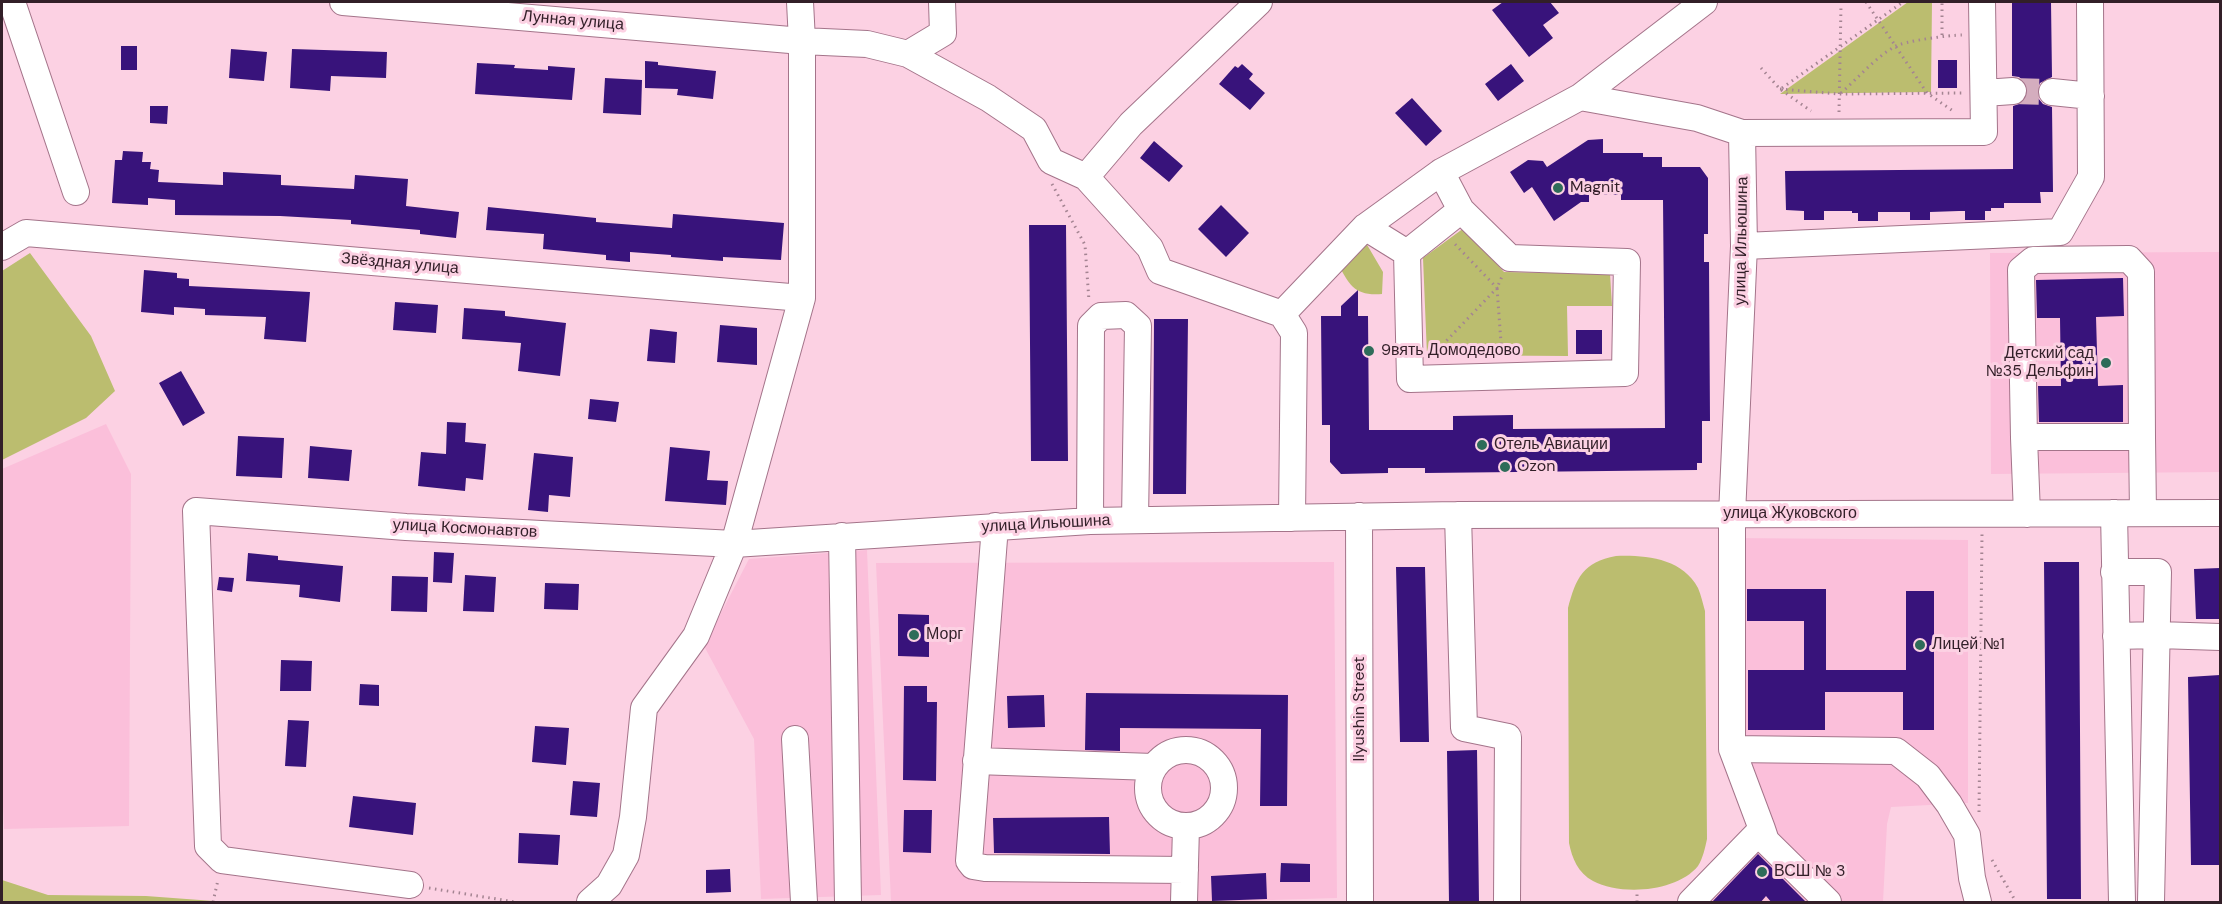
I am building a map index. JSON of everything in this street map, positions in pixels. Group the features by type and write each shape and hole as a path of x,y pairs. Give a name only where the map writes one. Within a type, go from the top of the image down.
{"street":[{"path":"12,2 76,192"},
{"name":"Лунная улица","path":"344,2 867,44 908,54 988,98 1034,129 1051,161"},
{"path":"590,903 609,885 626,855 633,817 644,708 696,636 734,544 802,298 800,2"},
{"path":"908,54 943,33 942,2"},
{"path":"1086,177 1131,124 1259,2"},
{"path":"1282,314 1365,227 1441,172 1580,97 1704,2"},
{"path":"1580,97 1697,118 1743,133 1984,132 1982,2"},
{"path":"1744,246 2060,232 2091,177 2090,2"},
{"path":"1983,93 2013,91"},
{"path":"2052,92 2091,96"},
{"name":"улица Ильюшина","path":"1732,749 1732,515 1744,246 1743,133"},
{"path":"1051,161 1086,177 1150,248 1160,271 1282,314 1294,333 1293,518"},
{"path":"1407,253 1410,379 1625,373 1627,262 1510,258 1461,210 1441,172"},
{"path":"1407,253 1461,210"},
{"path":"1365,227 1407,253"},
{"name":"Звёздная улица","path":"2,247 26,233 802,298"},
{"path":"2027,514 2021,270 2033,260 2129,259 2141,272 2143,513"},
{"path":"1090,521 1091,326 1101,316 1126,315 1138,326 1136,520"},
{"path":"2024,438 2142,437"},
{"name":"улица Космонавтов","path":"410,885 222,860 208,846 196,511 406,527 734,544"},
{"path":"2114,513 2122,903"},
{"name":"улица Жуковского","path":"1359,516 2220,513"},
{"path":"1458,515 1464,728 1508,737 1507,903"},
{"name":"улица Ильюшина","path":"734,544 995,525 1359,516"},
{"name":"Ilyushin Street","path":"1359,516 1360,903"},
{"path":"995,525 969,861 973,866 985,868 1185,870"},
{"path":"842,536 848,903"},
{"path":"2114,572 2158,572 2151,903"},
{"path":"2116,636 2220,637"},
{"path":"795,739 804,903"},
{"path":"1188,749 1209,757 1219,768 1225,784 1224,798 1217,812 1210,819 1198,825 1186,827 1166,822 1153,808 1148,796 1147,784 1153,767 1159,760 1174,751 1188,749"},
{"path":"1828,903 1766,841 1732,749 1896,751 1928,776 1949,804 1967,835 1972,878 1978,903"},
{"path":"976,761 1153,767"},
{"path":"1184,903 1186,827"},
{"path":"1691,903 1762,830"}],"path":[{"path":"1866,2 1927,93 1956,112"},
{"path":"1780,89 1903,2"},
{"path":"1942,2 1942,35"},
{"path":"1840,131 1841,5"},
{"path":"1839,94 1895,46 1935,39 1942,35 1982,35"},
{"path":"1761,68 1780,89 1814,113"},
{"path":"1780,89 1839,94 1983,93"},
{"path":"1051,161 1051,182 1085,244 1091,326"},
{"path":"1439,227 1497,288 1504,376"},
{"path":"1410,379 1497,288 1510,258"},
{"path":"1979,812 1982,513"},
{"path":"1989,855 2016,903"},
{"path":"410,885 515,903"},
{"path":"1637,894 1637,903"}],"shaded area":[{"name":"Детский сад №35 Дельфин","path":"2220,252 2220,472 1991,474 1990,253"},
{"path":"106,424 131,474 129,826 4,829 2,469"},
{"path":"1732,538 1968,540 1968,803 1891,807 1887,824 1883,902 1681,902 1754,825 1723,751"},
{"path":"867,550 881,895 761,899 754,739 704,646 749,559"},
{"path":"1334,562 1337,898 1205,902 891,902 876,563"}],"green space":[{"path":"1908,2 1932,2 1931,92 1780,94"},
{"path":"1464,228 1504,272 1610,274 1612,306 1567,306 1568,356 1427,355 1423,258"},
{"path":"1366,243 1383,272 1382,294 1365,293 1354,288 1338,264"},
{"path":"30,253 91,336 115,391 86,418 2,460 2,271"},
{"path":"1616,556 1639,556 1662,560 1683,570 1698,588 1705,611 1707,839 1700,863 1689,875 1663,886 1648,889 1618,889 1593,881 1576,865 1569,843 1568,608 1574,588 1588,567"},
{"path":"2,880 48,895 146,896 227,902 2,902"}],"building":[{"path":"1503,2 1550,2 1559,13 1543,25 1553,38 1529,57 1492,10"},
{"path":"2012,2 2051,2 2052,77 2040,83 2037,91 2038,98 2043,104 2052,107 2053,192 2040,192 2041,203 2004,203 2004,208 1991,208 1991,211 1985,211 1985,220 1965,220 1965,211 1959,211 1930,212 1930,220 1910,220 1910,212 1878,212 1878,221 1858,221 1858,213 1852,213 1852,211 1824,211 1824,220 1804,220 1804,211 1786,210 1785,171 2013,169 2013,106 2022,103 2028,91 2025,82 2019,77 2012,76"},
{"path":"121,46 137,46 137,70 121,70"},
{"path":"231,49 267,52 264,81 229,78"},
{"path":"292,49 387,52 386,78 331,76 330,91 290,88"},
{"path":"1938,60 1957,60 1957,88 1938,88"},
{"path":"645,61 658,62 658,65 716,71 713,99 677,95 678,89 645,88"},
{"path":"477,63 548,70 548,66 575,68 572,100 475,94"},
{"path":"1242,64 1253,74 1249,79 1265,93 1250,110 1219,84 1235,66 1238,68"},
{"path":"1511,64 1524,81 1498,101 1485,84"},
{"path":"605,78 642,80 641,115 603,113"},
{"path":"1412,98 1442,131 1426,146 1395,113"},
{"path":"150,106 168,106 167,124 150,123"},
{"path":"1603,139 1603,153 1643,153 1643,157 1662,157 1662,167 1700,167 1708,178 1708,234 1704,234 1704,262 1709,262 1710,421 1702,421 1702,463 1697,463 1697,470 1425,473 1425,468 1388,468 1388,473 1341,474 1330,462 1330,425 1322,425 1321,316 1341,316 1341,306 1358,290 1358,316 1368,316 1369,430 1453,430 1453,416 1513,415 1513,429 1665,428 1663,200 1621,200 1621,195 1589,195 1589,202 1581,202 1554,221 1532,187 1524,193 1510,172 1528,160 1543,161 1547,167 1588,140"},
{"path":"1154,141 1183,166 1169,182 1140,158"},
{"path":"123,151 143,152 142,162 151,162 150,169 159,170 158,182 223,185 223,172 281,175 281,185 354,189 355,175 408,179 406,206 459,212 456,238 420,234 420,230 351,224 351,220 280,216 175,215 175,200 148,198 148,205 112,203 115,160 122,160"},
{"path":"1221,205 1249,233 1226,257 1198,229"},
{"path":"488,207 596,218 596,222 672,228 673,214 784,223 781,260 723,257 723,261 630,252 630,262 606,260 606,255 543,249 544,234 486,230"},
{"path":"1029,225 1066,225 1068,461 1031,461"},
{"path":"144,270 177,273 177,278 189,279 189,286 310,292 306,342 264,339 266,317 205,315 205,309 174,307 174,315 141,312"},
{"path":"2123,278 2124,316 2096,317 2098,386 2123,385 2123,422 2039,422 2038,386 2061,386 2060,318 2037,318 2036,280"},
{"path":"395,302 438,305 436,333 393,330"},
{"path":"464,308 505,311 505,316 566,323 560,376 518,371 521,343 462,339"},
{"path":"1154,319 1188,319 1186,494 1153,494"},
{"path":"720,325 757,328 757,365 717,362"},
{"path":"650,329 677,332 675,363 647,361"},
{"path":"1576,330 1602,330 1602,354 1576,354"},
{"path":"181,371 205,413 183,426 159,383"},
{"path":"590,399 619,402 616,422 588,419"},
{"path":"447,422 466,423 465,442 486,444 483,480 466,478 465,491 418,486 421,452 446,454"},
{"path":"238,436 284,438 282,478 236,476"},
{"path":"310,446 352,450 349,481 308,478"},
{"path":"670,447 710,451 707,480 728,481 726,505 665,501"},
{"path":"534,453 573,457 570,497 549,495 548,512 528,510"},
{"path":"434,552 454,553 452,583 433,582"},
{"path":"248,553 278,556 278,560 343,566 340,602 299,597 300,585 246,581"},
{"path":"2044,562 2079,562 2081,899 2047,899"},
{"path":"1396,567 1425,567 1429,742 1400,742"},
{"path":"2220,568 2220,619 2196,619 2194,569"},
{"path":"465,575 496,577 494,612 463,611"},
{"path":"392,576 428,577 427,612 391,611"},
{"path":"219,577 234,578 232,592 217,590"},
{"path":"545,583 579,584 578,610 544,609"},
{"name":"Лицей №1","path":"1747,589 1826,589 1826,670 1906,670 1906,591 1934,591 1934,730 1903,730 1903,692 1825,692 1825,730 1748,730 1748,670 1804,670 1804,621 1747,621"},
{"name":"Морг","path":"898,614 929,615 929,657 898,656"},
{"path":"281,660 312,661 311,691 280,691"},
{"path":"2220,675 2220,865 2191,865 2188,677"},
{"path":"360,684 379,685 379,706 359,705"},
{"path":"904,686 927,686 927,702 937,702 936,781 903,780"},
{"path":"1086,693 1288,695 1287,806 1260,806 1261,729 1120,728 1120,751 1085,750"},
{"path":"1044,695 1045,727 1008,728 1007,696"},
{"path":"288,720 309,721 306,767 285,766"},
{"path":"535,726 569,728 566,765 532,762"},
{"path":"1477,750 1479,903 1449,903 1447,751"},
{"path":"573,781 600,783 597,817 570,815"},
{"path":"353,796 416,803 413,835 349,827"},
{"path":"904,810 932,810 931,853 903,852"},
{"path":"1109,817 1110,854 994,853 993,818"},
{"path":"519,833 560,835 558,865 518,863"},
{"name":"ВСШ № 3","path":"1758,854 1807,903 1772,903 1766,896 1760,903 1711,903"},
{"path":"1281,863 1310,864 1310,882 1280,882"},
{"path":"730,869 731,892 706,893 706,870"},
{"path":"1266,873 1267,899 1212,901 1211,876"}],"tunnel":[{"path":"2013,91 2052,92"}],"place":[{"name":"Magnit","path":"1558,188"},
{"name":"9вять Домодедово","path":"1369,351"},
{"name":"Детский сад №35 Дельфин","path":"2106,363"},
{"name":"Отель Авиации","path":"1482,445"},
{"name":"Ozon","path":"1505,467"},
{"name":"Морг","path":"914,635"},
{"name":"Лицей №1","path":"1920,645"},
{"name":"ВСШ № 3","path":"1762,872"}]}
